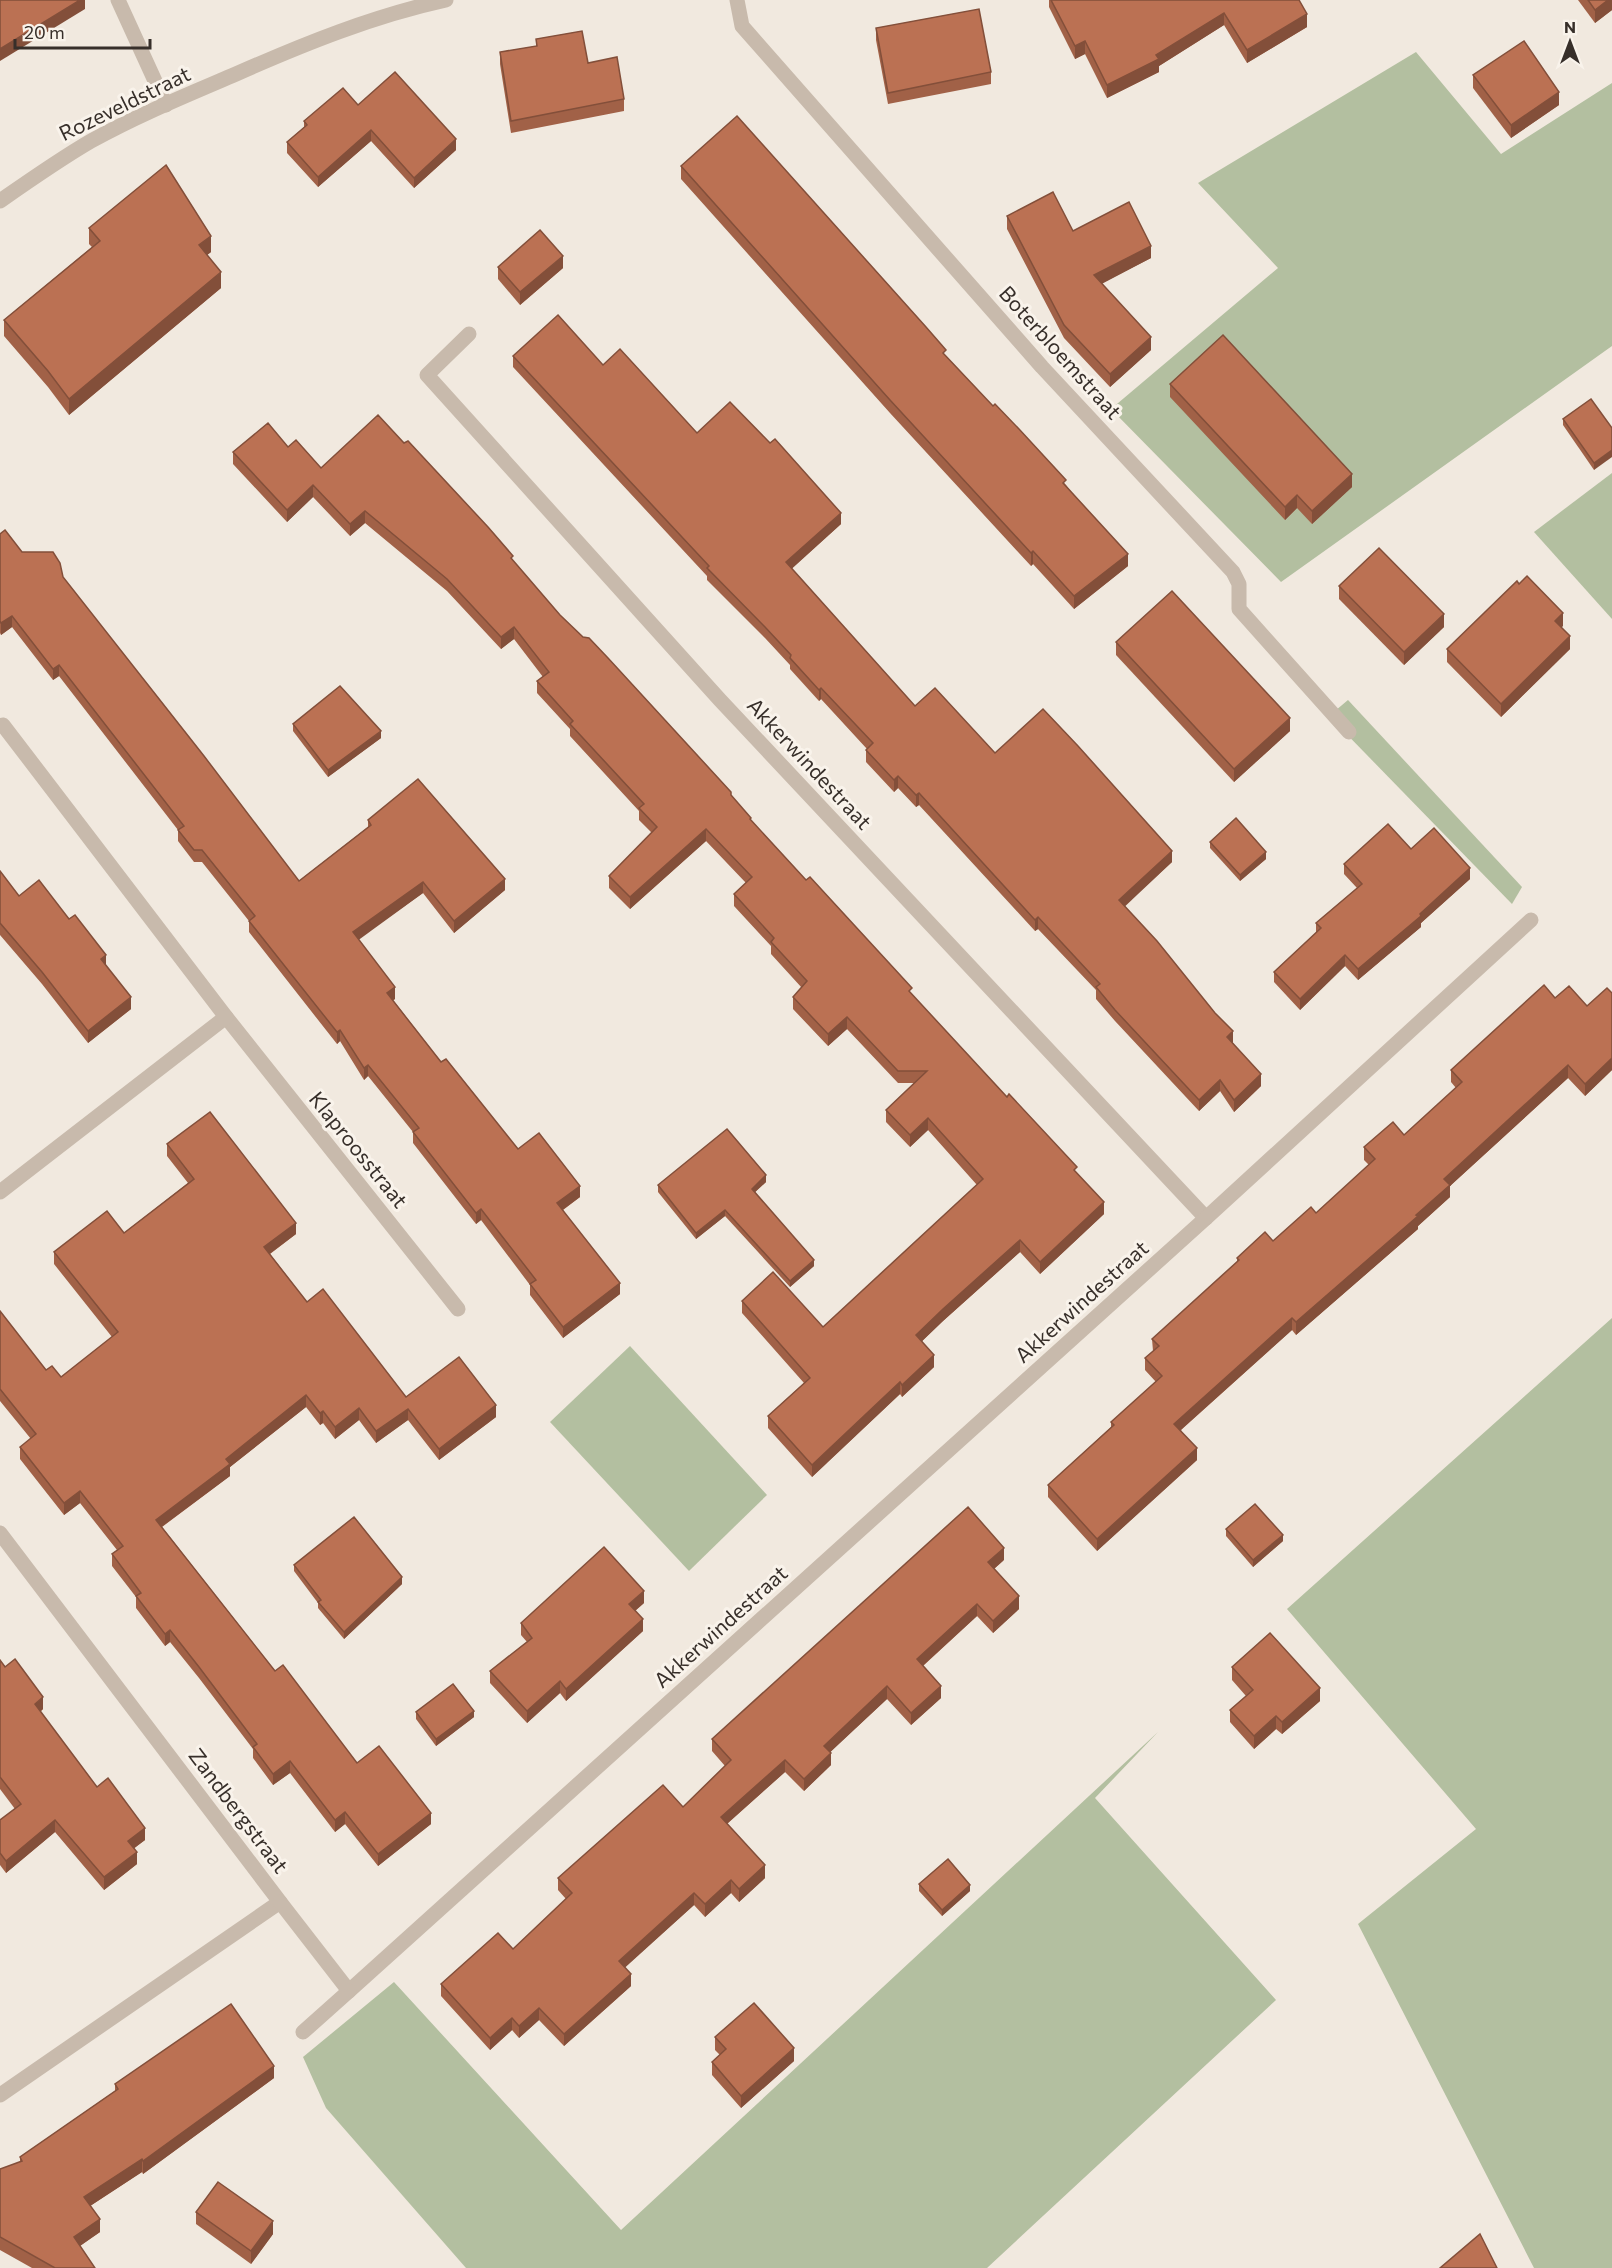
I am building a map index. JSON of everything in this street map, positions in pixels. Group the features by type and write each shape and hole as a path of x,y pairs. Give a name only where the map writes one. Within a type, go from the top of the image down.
{"street":[{"path":"118,0 166,105"},
{"name":"Rozeveldstraat","path":"0,201 38,174 92,141 166,105 320,37 422,5 446,0"},
{"name":"Boterbloemstraat","path":"737,0 742,26 1042,367 1233,572 1239,584 1239,609 1349,732"},
{"name":"Akkerwindestraat","path":"469,334 427,375 720,700 1206,1218"},
{"name":"Klaproosstraat","path":"3,725 226,1017 458,1309"},
{"name":"Akkerwindestraat","path":"349,1992 1206,1218 1531,920"},
{"path":"0,1192 226,1017"},
{"name":"Zandbergstraat","path":"0,1533 280,1902 0,2094"},
{"path":"280,1902 349,1992 303,2032"}],"green space":[{"path":"1416,52 1501,154 1612,83 1612,346 1281,582 1111,409 1278,268 1198,183"},
{"path":"1612,473 1612,619 1534,532"},
{"path":"1348,700 1522,887 1512,904 1329,716"},
{"path":"1612,1318 1612,2268 1534,2268 1358,1924 1476,1829 1287,1609"},
{"path":"630,1346 767,1495 689,1571 550,1422"},
{"path":"1158,1732 1095,1798 1276,2000 987,2268 466,2268 326,2108 303,2057 394,1982 621,2230"}],"building":[{"path":"0,0 80,0 0,49"},
{"path":"1051,0 1299,0 1307,14 1247,50 1224,13 1156,55 1159,59 1107,85 1085,41 1075,46"},
{"path":"1588,0 1608,0 1595,10"},
{"path":"979,9 991,72 888,93 876,28"},
{"path":"582,31 588,63 617,57 624,99 511,121 500,52 537,46 536,39"},
{"path":"1524,41 1559,92 1511,125 1473,75"},
{"path":"395,72 456,139 414,178 371,130 318,177 287,142 307,125 304,121 343,88 358,105"},
{"path":"737,116 946,350 943,353 993,406 995,404 1066,480 1063,483 1128,554 1074,596 1033,551 1031,553 890,400 681,166"},
{"path":"166,165 211,236 199,245 221,272 69,399 4,320 100,241 89,228"},
{"path":"1053,192 1073,231 1129,202 1151,246 1094,275 1151,337 1110,374 1064,325 1007,216"},
{"path":"540,230 563,256 520,292 498,267"},
{"path":"558,315 603,365 620,349 697,433 730,402 770,443 775,439 841,513 786,562 915,706 935,688 995,753 1043,709 1172,851 1119,900 1233,1031 1227,1037 1261,1074 1234,1100 1220,1080 1199,1100 1115,1010 1096,987 1100,984 1038,917 1035,920 919,793 916,795 898,776 894,780 866,750 873,743 821,688 819,690 790,658 791,655 707,568 709,566 513,356"},
{"path":"1223,335 1352,474 1312,511 1297,495 1285,507 1170,384"},
{"path":"1591,399 1612,428 1612,450 1594,463 1563,419"},
{"path":"378,415 404,443 408,441 488,527 513,556 511,558 560,615 583,637 589,638 608,658 731,792 750,819 806,880 810,877 912,988 909,991 1007,1097 1009,1094 1077,1167 1074,1170 1104,1202 1040,1262 1020,1240 943,1309 916,1335 934,1355 902,1385 900,1382 812,1465 768,1416 810,1378 742,1301 773,1272 823,1327 983,1179 928,1118 910,1135 886,1110 927,1071 898,1071 847,1017 828,1034 793,997 807,981 771,942 774,938 734,894 752,877 706,829 630,897 609,876 657,827 639,808 644,804 570,724 573,721 537,681 549,672 514,627 501,637 447,579 365,511 350,524 313,485 287,510 233,452 268,423 288,447 296,440 321,468"},
{"path":"5,530 22,552 53,552 60,563 63,577 299,881 371,825 368,820 418,779 505,879 454,921 423,882 353,932 395,987 387,993 441,1062 446,1059 518,1149 539,1133 580,1186 557,1203 620,1283 563,1327 530,1284 536,1280 481,1209 476,1213 413,1132 419,1128 368,1065 364,1068 340,1030 337,1032 249,921 255,916 202,850 194,850 178,830 184,826 59,665 53,669 12,616 1,623 0,534"},
{"path":"1379,548 1444,614 1404,652 1339,586"},
{"path":"1527,576 1563,613 1555,621 1570,636 1501,704 1447,649 1517,581 1519,584"},
{"path":"1172,591 1290,718 1234,769 1116,642"},
{"path":"340,686 381,731 328,770 293,724"},
{"path":"1236,818 1266,852 1240,875 1210,842"},
{"path":"1388,824 1411,849 1434,828 1470,868 1420,914 1421,916 1358,969 1345,955 1300,999 1274,972 1321,928 1316,923 1362,884 1344,864"},
{"path":"0,871 19,896 39,880 69,919 75,915 106,955 101,959 131,997 88,1031 0,923"},
{"path":"1544,985 1555,998 1569,986 1587,1006 1607,988 1612,993 1612,1058 1585,1084 1568,1065 1444,1179 1450,1185 1416,1215 1418,1216 1296,1322 1292,1318 1174,1424 1197,1448 1097,1539 1048,1485 1114,1425 1111,1422 1162,1376 1145,1358 1159,1346 1152,1339 1239,1260 1237,1258 1265,1232 1273,1241 1311,1207 1316,1213 1375,1159 1364,1147 1393,1122 1404,1135 1462,1082 1451,1070"},
{"path":"210,1112 296,1223 264,1247 307,1302 323,1289 406,1397 459,1357 496,1405 439,1449 408,1409 376,1431 359,1408 335,1427 323,1411 320,1413 306,1395 226,1459 230,1464 156,1520 275,1671 283,1665 357,1763 379,1746 431,1813 378,1854 345,1812 335,1820 290,1761 273,1774 253,1747 257,1744 199,1667 170,1630 165,1634 136,1596 141,1593 112,1554 123,1546 80,1491 64,1503 20,1447 36,1434 0,1389 0,1311 46,1370 52,1366 61,1377 118,1332 54,1252 107,1211 124,1233 194,1179 167,1144"},
{"path":"727,1129 766,1175 752,1189 814,1260 790,1281 725,1210 696,1233 658,1185"},
{"path":"1255,1504 1283,1535 1253,1560 1226,1529"},
{"path":"968,1507 1004,1548 988,1562 1019,1596 993,1621 977,1604 917,1659 941,1686 911,1713 887,1686 824,1746 831,1753 804,1779 785,1760 721,1817 765,1865 739,1889 731,1880 705,1904 694,1893 619,1961 631,1974 564,2034 539,2008 519,2026 512,2018 490,2038 441,1984 498,1933 513,1949 572,1893 558,1878 663,1785 683,1807 731,1760 712,1739"},
{"path":"354,1517 402,1577 344,1632 318,1602 321,1600 294,1565"},
{"path":"604,1547 644,1591 629,1604 643,1619 566,1689 560,1681 527,1711 490,1671 532,1638 521,1623"},
{"path":"1270,1633 1320,1688 1282,1722 1276,1716 1254,1736 1230,1710 1253,1690 1232,1667"},
{"path":"15,1659 43,1697 35,1704 97,1787 108,1778 145,1828 128,1841 137,1852 104,1877 55,1820 6,1861 0,1853 0,1820 21,1804 0,1777 0,1660 5,1667"},
{"path":"453,1684 474,1711 436,1739 416,1712"},
{"path":"948,1859 970,1885 942,1910 919,1884"},
{"path":"754,2003 794,2048 741,2096 712,2062 726,2049 715,2037"},
{"path":"231,2004 274,2066 143,2161 142,2159 84,2197 100,2219 74,2237 95,2268 55,2268 0,2237 0,2169 22,2161 20,2157 118,2089 115,2084"},
{"path":"218,2182 273,2221 251,2251 196,2212"},
{"path":"1480,2234 1497,2268 1440,2268"}]}
